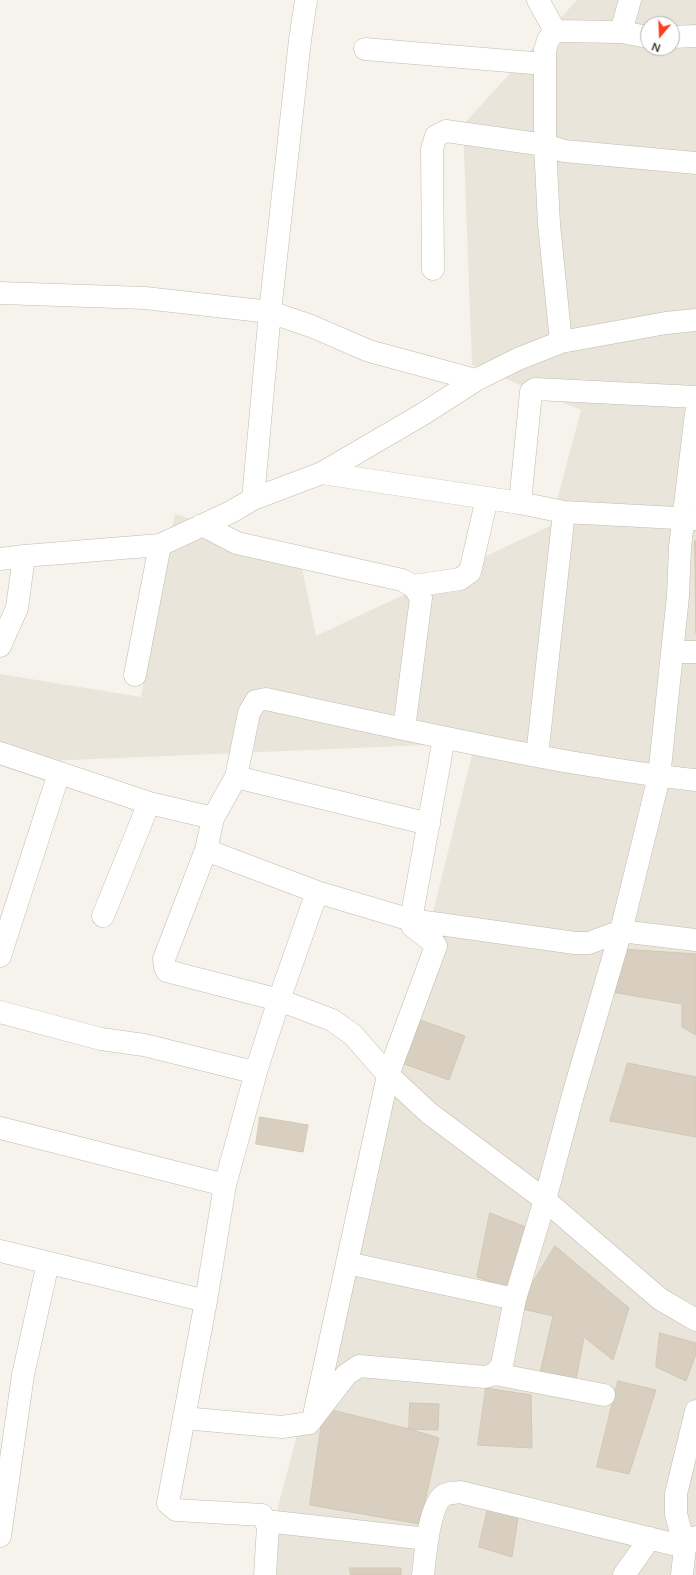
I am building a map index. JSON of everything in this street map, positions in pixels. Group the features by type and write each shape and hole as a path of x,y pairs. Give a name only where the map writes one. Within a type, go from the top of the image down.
{"street":[{"path":"254,500 270,312 299,48 306,0"},
{"path":"538,0 555,31"},
{"path":"622,32 630,0"},
{"path":"555,31 622,32 640,36"},
{"path":"555,31 548,40 545,50 546,145 549,224 561,342"},
{"path":"680,37 696,36"},
{"path":"365,49 545,64"},
{"path":"433,269 432,149 436,136 446,131 546,145 564,150 696,163"},
{"path":"0,293 145,298 270,312 311,326 369,351 476,380"},
{"path":"0,559 160,545 254,500 322,473 476,380 518,359 561,342 666,323 696,320"},
{"path":"520,503 531,392 535,389 696,397"},
{"path":"495,1374 502,1365 515,1299 545,1200 573,1095 621,931 659,777 673,652 678,596 680,547 690,518 696,413"},
{"path":"322,473 520,503 564,512 690,518"},
{"path":"413,586 460,580 470,572 487,498"},
{"path":"537,756 564,512"},
{"path":"202,525 237,543 402,580 413,586 420,598 404,729"},
{"path":"135,675 160,545"},
{"path":"0,646 17,608 24,556"},
{"path":"673,652 696,652"},
{"path":"696,780 659,777 537,756 444,738 266,699 256,701 249,713 236,777 213,818 206,850 164,959 167,971 279,1000 332,1020 353,1035 388,1075 429,1113 545,1200 660,1299 696,1319"},
{"path":"313,1418 388,1075 436,946 412,926 410,920 444,738"},
{"path":"0,753 149,803 213,818"},
{"path":"0,956 59,773"},
{"path":"236,777 429,824"},
{"path":"103,916 149,803"},
{"path":"206,850 317,892 410,920 575,943 589,943 621,931 696,940"},
{"path":"265,1575 268,1526 262,1516 176,1510 168,1503 206,1301 225,1185 258,1065 317,892"},
{"path":"0,1012 101,1039 144,1045 245,1070 252,1069 258,1065"},
{"path":"0,1128 225,1185"},
{"path":"0,1251 206,1301"},
{"path":"0,1536 23,1375 48,1263"},
{"path":"347,1263 515,1299"},
{"path":"184,1418 282,1427 309,1423 346,1375 359,1366 485,1377 495,1374 604,1395"},
{"path":"682,1575 691,1542 676,1514 676,1494 696,1411"},
{"path":"423,1575 427,1539 437,1502 445,1494 460,1492 650,1538 691,1542"},
{"path":"266,1521 427,1539"},
{"path":"624,1575 650,1538"}],"shaded area":[{"path":"577,0 696,0 696,1575 260,1575 396,1061 475,743 0,763 0,674 141,697 175,514 299,553 316,636 550,526 581,410 472,365 463,125"}],"building":[{"path":"695,541 696,541 696,633"},
{"path":"622,949 696,954 696,1035 682,1027 682,1004 606,991"},
{"path":"412,1017 465,1036 449,1080 396,1061"},
{"path":"628,1063 696,1077 696,1137 610,1121"},
{"path":"260,1117 308,1125 303,1152 256,1144"},
{"path":"490,1213 526,1227 509,1288 477,1277"},
{"path":"555,1246 629,1308 613,1360 584,1337 575,1385 540,1373 553,1316 518,1308"},
{"path":"660,1333 696,1343 696,1354 686,1381 656,1367"},
{"path":"618,1381 656,1390 629,1474 597,1467"},
{"path":"486,1388 531,1395 532,1448 478,1445"},
{"path":"410,1403 439,1404 438,1430 409,1429"},
{"path":"324,1408 439,1438 420,1524 310,1505"},
{"path":"488,1508 518,1517 512,1557 479,1547"},
{"path":"350,1568 401,1568 401,1575 351,1575"}]}
